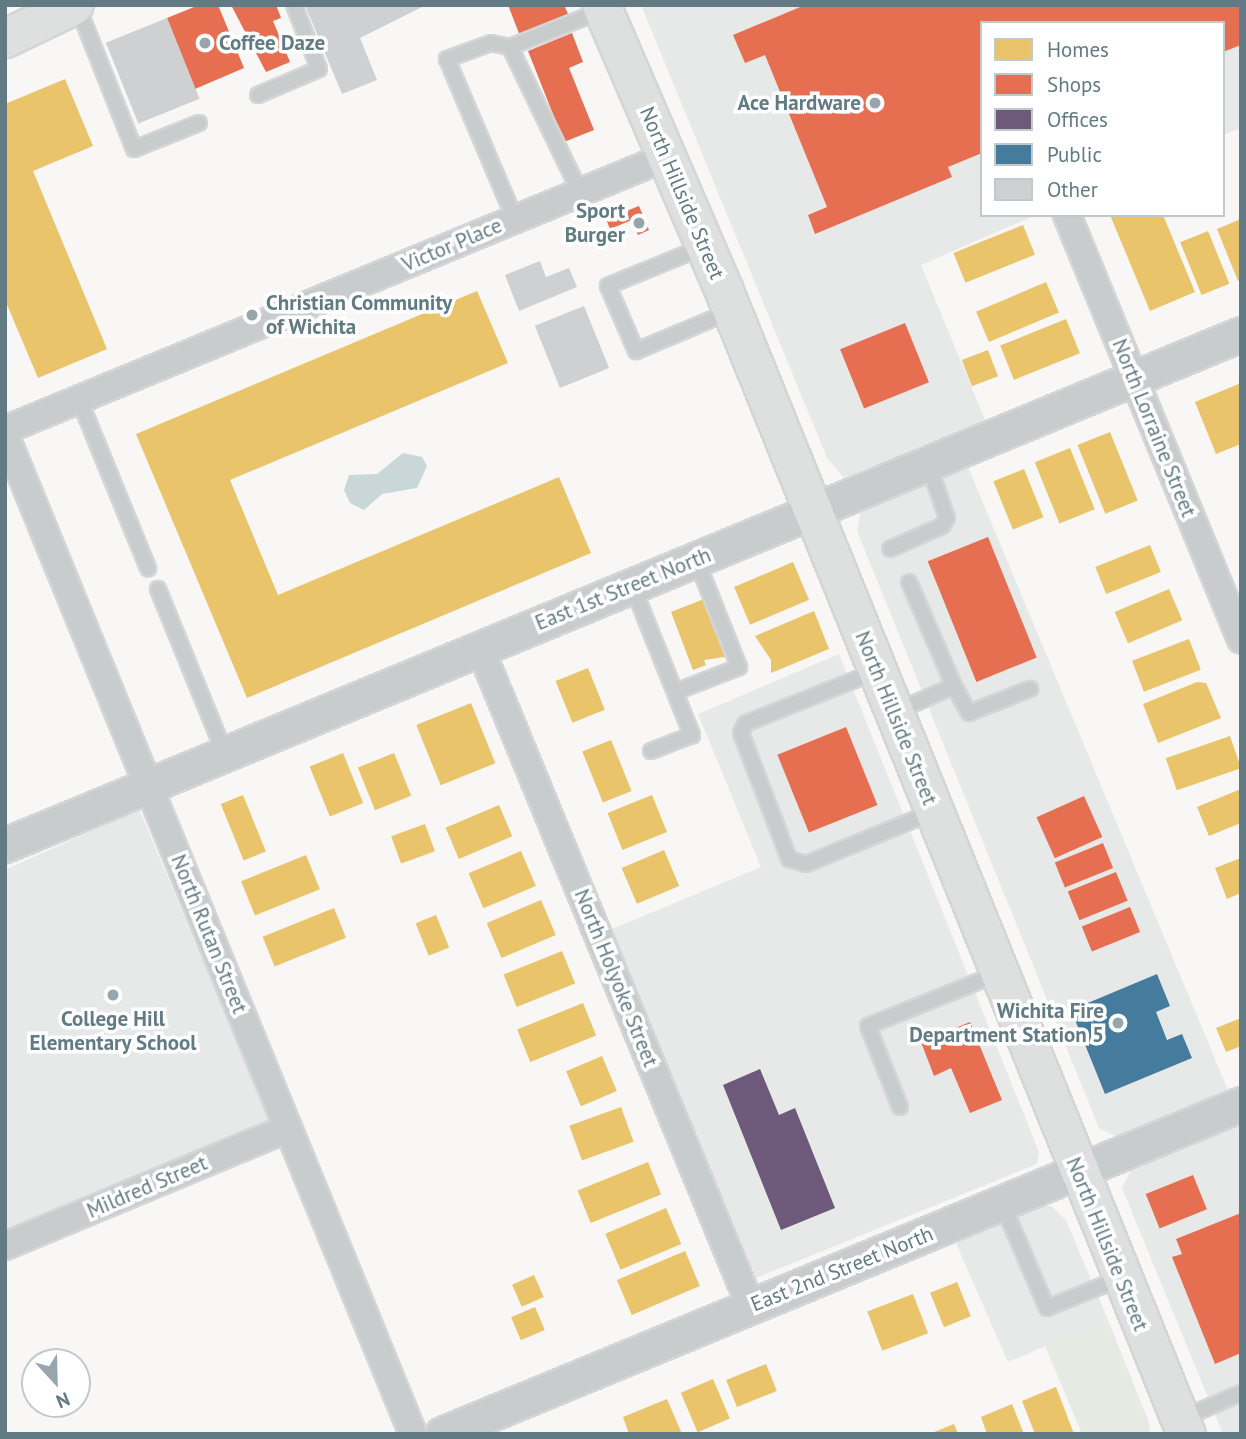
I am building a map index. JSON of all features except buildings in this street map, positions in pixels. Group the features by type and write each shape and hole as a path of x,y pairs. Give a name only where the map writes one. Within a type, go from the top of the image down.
{"main road":[{"path":"5,38 75,5"},
{"name":"North Hillside Street","path":"602,8 732,311 1077,1172 1183,1427"}],"street":[{"name":"Victor Place","path":"5,432 666,157"},
{"name":"North Lorraine Street","path":"1068,217 1241,640"},
{"name":"East 1st Street North","path":"5,845 1241,334"},
{"name":"North Rutan Street","path":"5,432 413,1434"},
{"name":"North Holyoke Street","path":"480,648 751,1307"},
{"name":"East 2nd Street North","path":"442,1434 1241,1104"},
{"name":"Mildred Street","path":"5,1246 289,1128"}],"lane":[{"path":"75,5 134,149 199,123"},
{"path":"258,95 319,69 294,5"},
{"path":"515,219 447,59 491,44 510,47 602,8"},
{"path":"510,47 580,192"},
{"path":"704,246 608,286 636,351 732,311"},
{"path":"79,400 148,568"},
{"path":"890,549 942,526 947,518 928,463"},
{"path":"675,692 739,667 696,559"},
{"path":"909,582 954,686 969,713 1030,689"},
{"path":"632,585 692,735 651,751"},
{"path":"158,589 225,754"},
{"path":"877,671 746,723 741,733 789,859 806,864 933,812"},
{"path":"894,712 954,686"},
{"path":"900,1107 868,1026 997,974"},
{"path":"1002,1203 1047,1308 1122,1278"},
{"path":"1183,1427 1241,1392"}],"shaded area":[{"path":"641,5 1241,5 1241,128 1225,134 1225,21 980,21 980,217 1031,217 921,265 985,420 844,478 827,458"},
{"path":"403,453 422,457 427,466 417,488 382,494 364,510 350,503 344,490 349,475 377,474"},
{"path":"966,462 1228,1090 1119,1138 1099,1128 857,531 861,510"},
{"path":"839,654 1039,1152 1037,1164 756,1278 612,929 761,867 698,714"},
{"name":"College Hill Elementary School","path":"139,809 270,1120 5,1236 5,870"},
{"path":"1241,1120 1241,1434 1223,1434 1122,1188 1133,1166"},
{"path":"1040,1206 1051,1206 1066,1220 1108,1320 1008,1362 955,1241"},
{"path":"1108,1320 1150,1425 1149,1434 1082,1434 1045,1346"}],"place":[{"name":"Coffee Daze","path":"205,43"},
{"name":"Ace Hardware","path":"875,103"},
{"name":"Sport Burger","path":"639,223"},
{"name":"Christian Community of Wichita","path":"252,315"},
{"name":"College Hill Elementary School","path":"113,995"},
{"name":"Wichita Fire Department Station 5","path":"1118,1023"}]}
